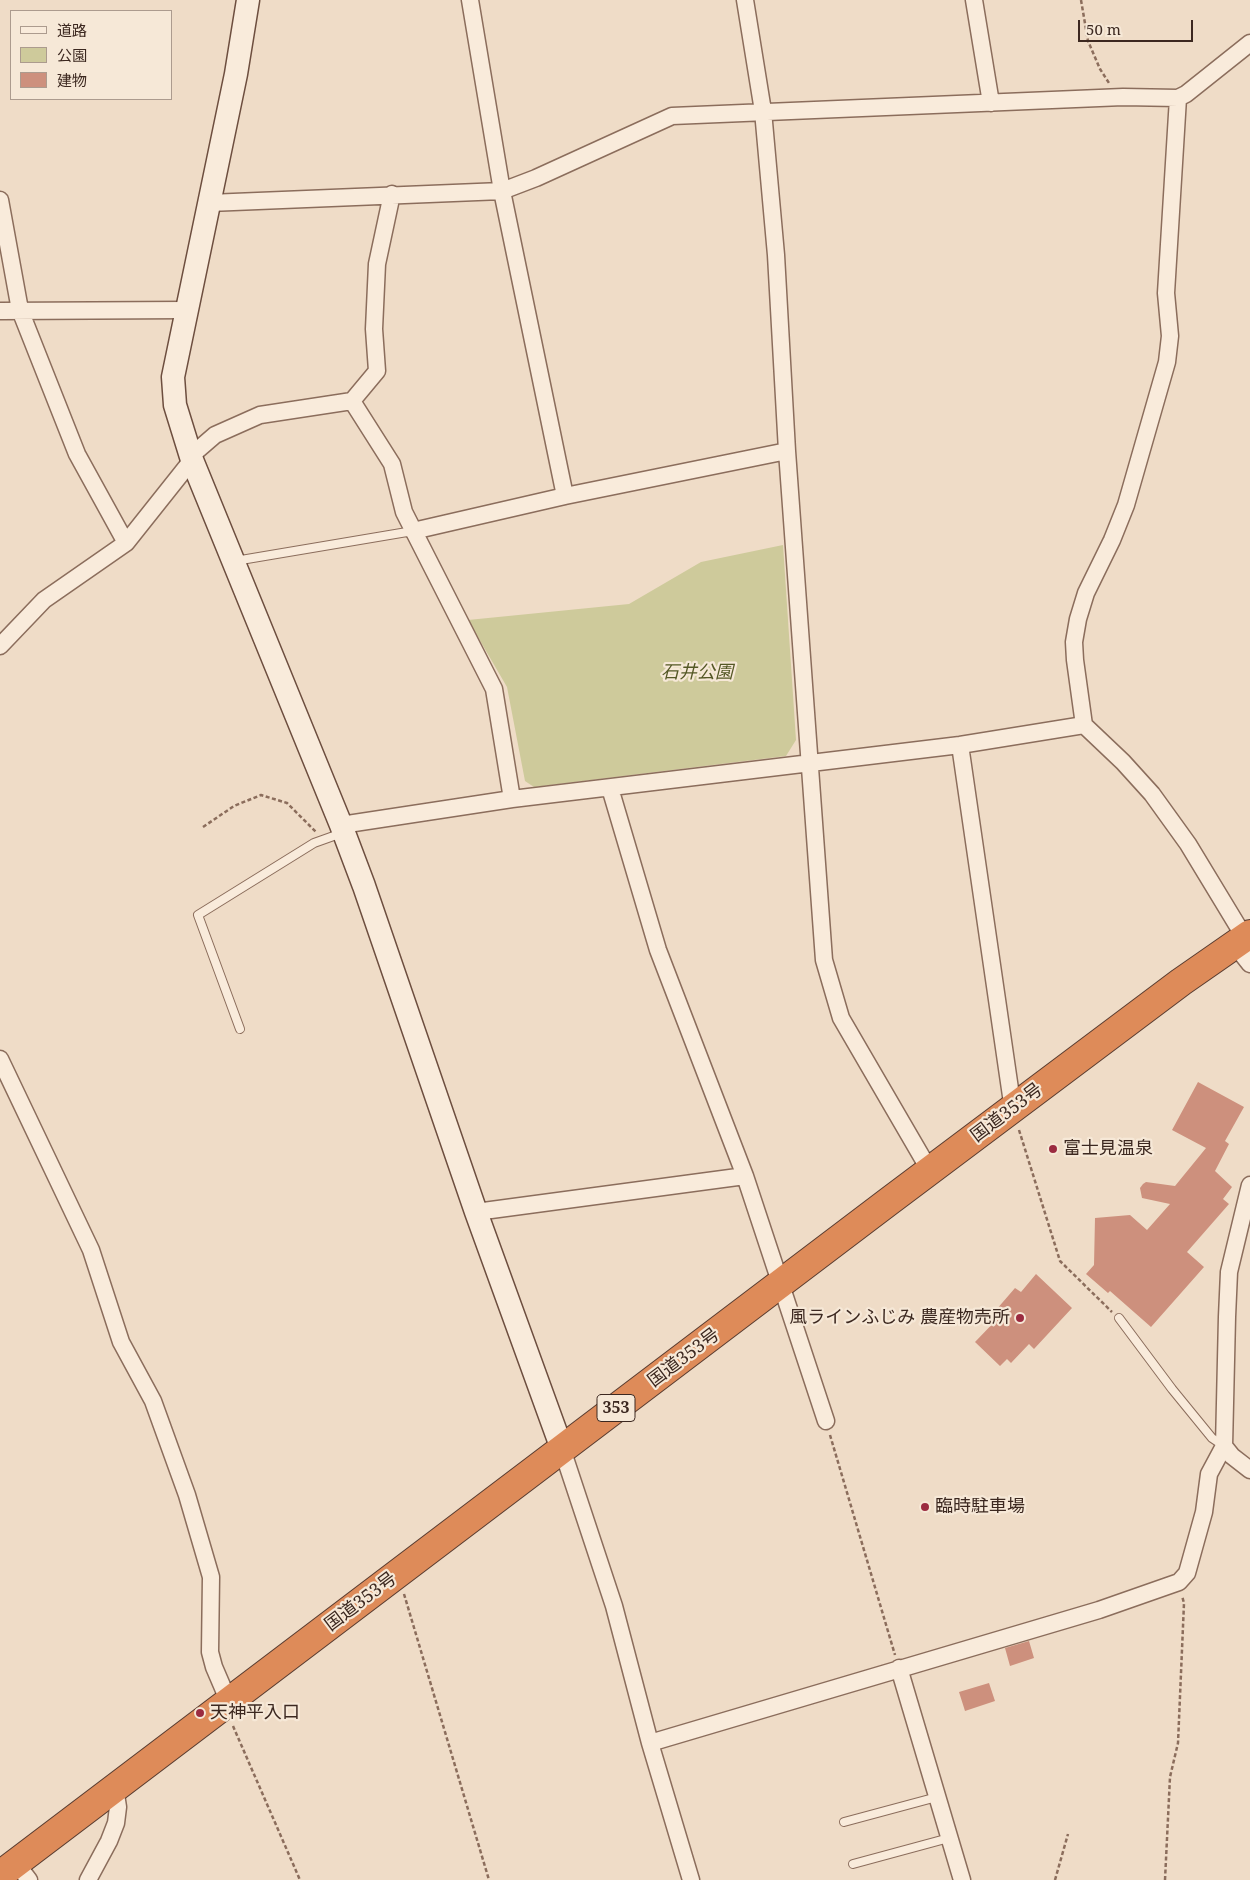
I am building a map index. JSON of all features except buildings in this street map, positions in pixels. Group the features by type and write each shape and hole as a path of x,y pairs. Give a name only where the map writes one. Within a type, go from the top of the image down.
{"highway":[{"name":"国道353号","path":"15,1873 115,1788 1012,1109 1181,982 1245,945"}],"street":[{"path":"248,0 236,74 173,377 176,405 192,460 234,562 336,833 562,1449 614,1606 650,1743 690,1880"},
{"path":"470,0 502,191 565,496"},
{"path":"746,0 763,111 776,255 824,960 842,1018 930,1171"},
{"path":"974,0 991,103"},
{"path":"209,203 392,194 502,191 536,178 672,116 1123,97 1178,98 1208,78 1250,43"},
{"path":"1178,98 1166,293 1170,336 1168,356 1126,505 1112,540 1086,593 1078,619 1074,642 1075,660 1084,725 1123,762 1152,794 1188,844 1245,945"},
{"path":"0,646 44,600 126,543 192,460 193,454 215,436 260,415 352,401 376,371 374,329 377,264 392,194"},
{"path":"0,200 20,310 77,454 126,543"},
{"path":"0,311 186,310"},
{"path":"352,401 392,464 404,512 494,689 512,799"},
{"path":"413,531 565,496 788,451"},
{"path":"336,833 512,799 960,745 1084,725"},
{"path":"960,745 1012,1109"},
{"path":"610,788 658,950 745,1176 782,1283 826,1421"},
{"path":"0,1059 92,1250 121,1342 153,1401 180,1476 212,1577 210,1652 227,1704"},
{"path":"476,1212 745,1176"},
{"path":"650,1743 1099,1610 1179,1582 1187,1573 1204,1512 1209,1474 1224,1446 1226,1317 1229,1272 1250,1185"},
{"path":"1224,1446 1232,1456 1250,1470"},
{"path":"899,1668 961,1880"},
{"path":"88,1880 109,1841 116,1823 118,1807 115,1788"}],"lane":[{"path":"234,562 413,531"},
{"path":"240,1029 198,916 314,843 336,833"},
{"path":"1118,1318 1212,1438 1224,1446"},
{"path":"844,1822 937,1797"},
{"path":"853,1864 949,1838"}],"path":[{"path":"1081,0 1088,41 1100,69 1123,97"},
{"path":"203,827 234,806 261,795 287,803 336,833"},
{"path":"1012,1109 1060,1261 1118,1318"},
{"path":"826,1421 899,1668"},
{"path":"398,1573 489,1880"},
{"path":"1165,1880 1170,1777 1178,1743 1184,1603 1179,1582"},
{"path":"227,1704 300,1880"},
{"path":"1055,1880 1068,1834"}],"green space":[{"name":"石井公園","path":"783,545 796,740 786,756 534,787 525,781 507,687 468,620 629,604 701,562"}],"place":[{"name":"富士見温泉","path":"1053,1149"},
{"name":"風ラインふじみ 農産物売所","path":"1020,1318"},
{"name":"臨時駐車場","path":"925,1507"},
{"name":"天神平入口","path":"200,1713"}]}
